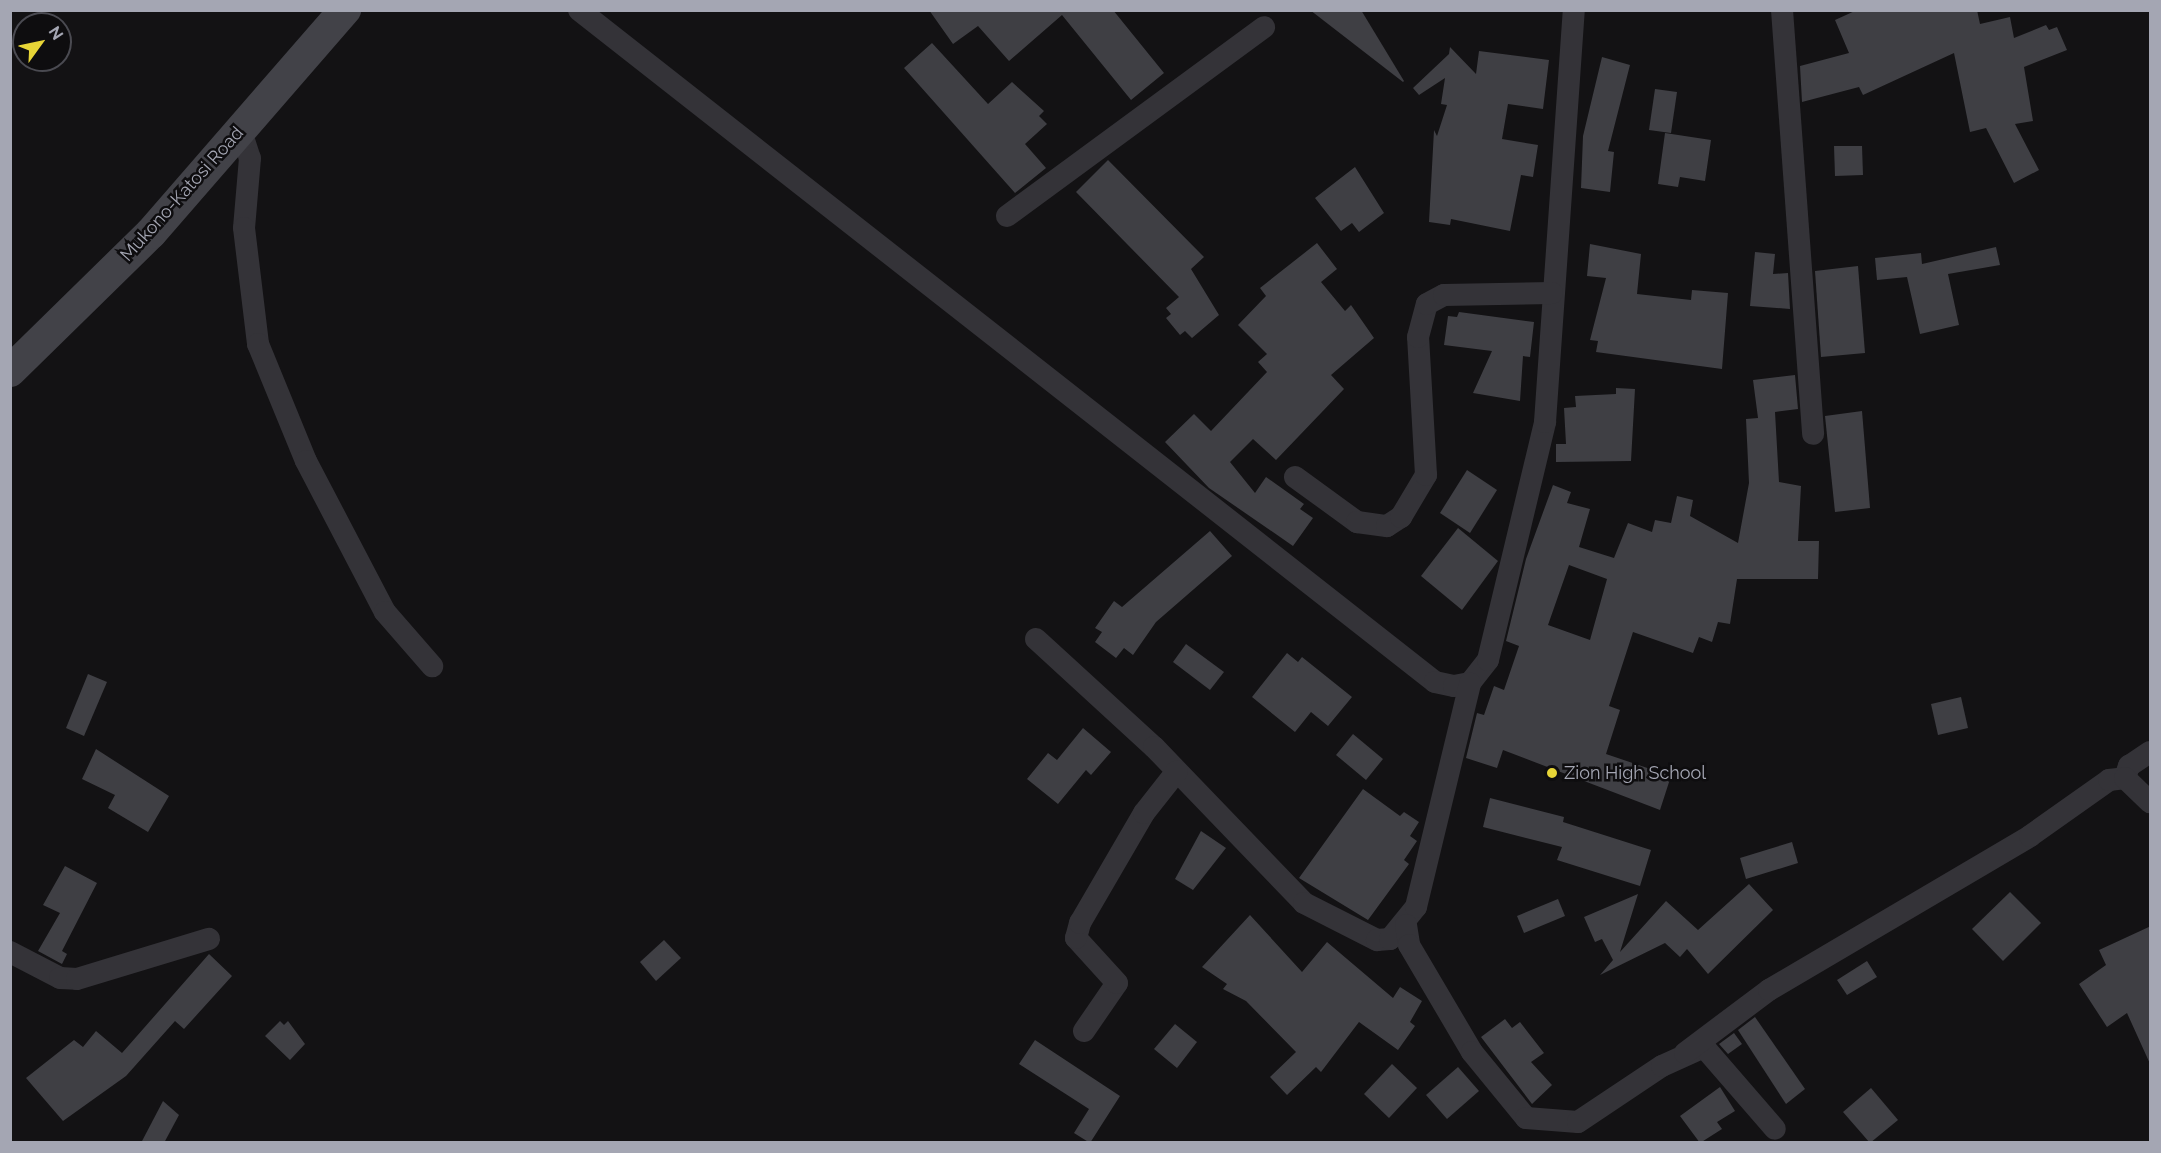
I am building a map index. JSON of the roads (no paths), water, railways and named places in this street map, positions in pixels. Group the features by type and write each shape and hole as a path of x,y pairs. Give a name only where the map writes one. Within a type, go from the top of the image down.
{"main road":[{"name":"Mukono-Katosi Road","path":"10,371 151,233 345,10"}],"street":[{"path":"579,10 1435,682 1470,683"},
{"path":"1036,639 1177,771 1304,903 1377,940 1390,939 1406,925 1416,907 1470,683 1488,660 1530,500 1545,422 1552,293 1574,10"},
{"path":"1782,10 1813,434"},
{"path":"1007,216 1264,27"},
{"path":"240,128 250,158 244,228 258,344 306,461 385,612 432,666"},
{"path":"1295,477 1356,522 1387,526 1401,517 1426,475 1418,336 1427,304 1444,295 1552,293"},
{"path":"2126,778 2129,766 2151,752"},
{"path":"1083,1031 1117,983 1076,938 1080,923 1144,813 1177,771"},
{"path":"1406,925 1409,945 1472,1052 1526,1118 1578,1122 1685,1053 1769,990 2020,842 2109,780 2126,778"},
{"path":"2126,778 2151,802"},
{"path":"10,952 60,978 77,979 208,939"},
{"path":"1685,1053 1704,1047 1775,1129"}],"place":[{"name":"Zion High School","path":"1552,773"}]}
